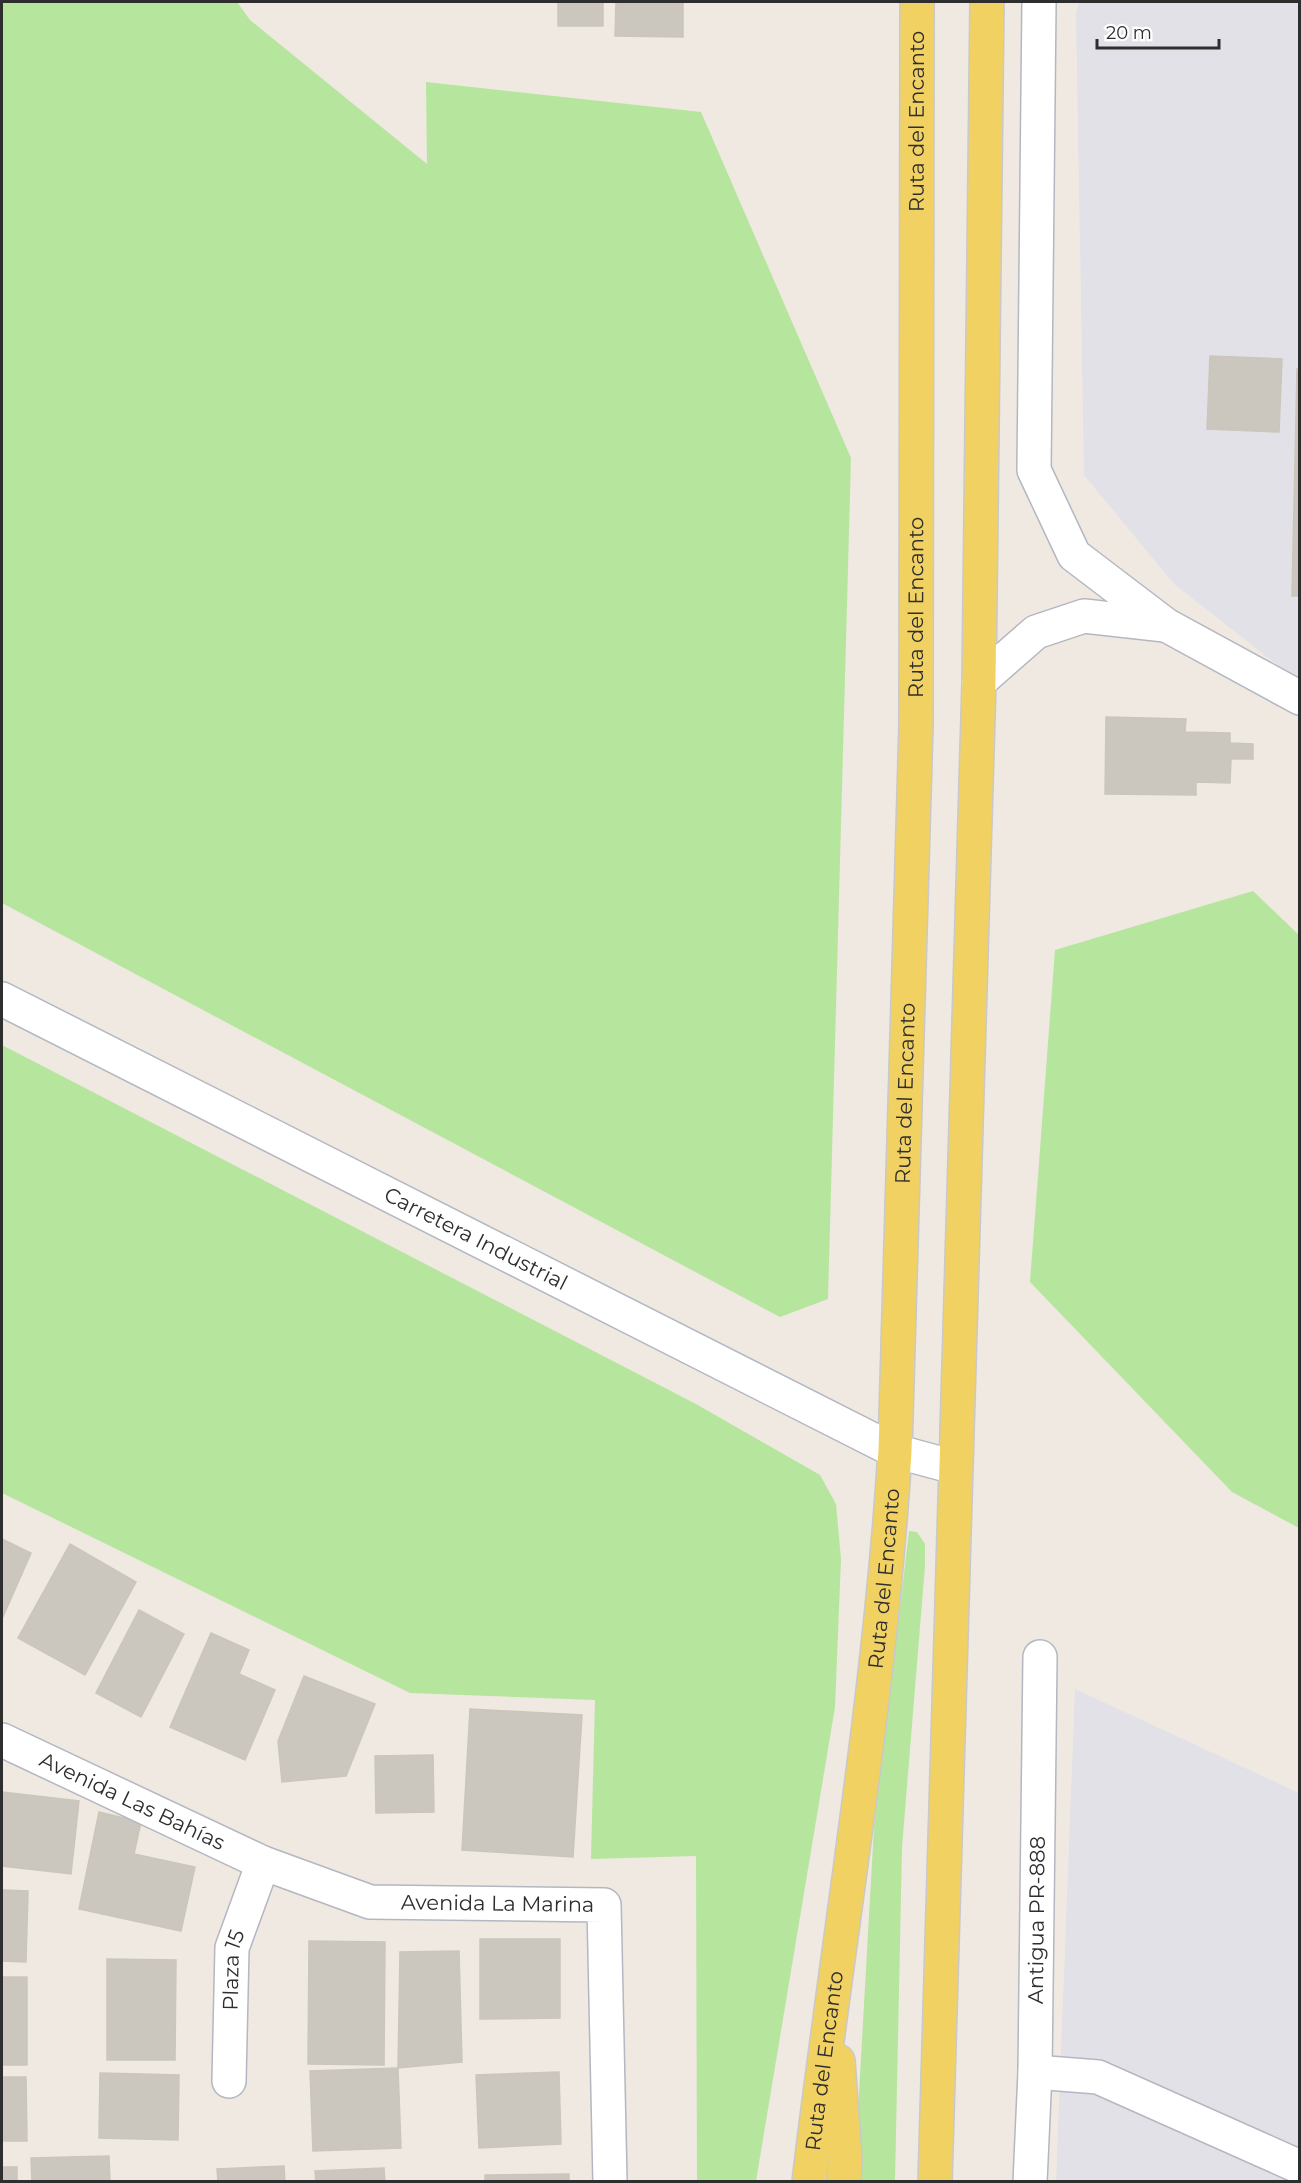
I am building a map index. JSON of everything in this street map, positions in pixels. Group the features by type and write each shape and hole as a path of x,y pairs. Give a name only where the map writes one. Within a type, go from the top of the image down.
{"main road":[{"name":"Ruta del Encanto","path":"809,2181 832,1987 870,1733 889,1563 895,1451 916,725 917,2"},
{"path":"935,2181 954,1467 979,682 987,2"},
{"path":"832,1987 845,2159 844,2181"}],"street":[{"path":"1039,2 1034,470 1074,555 1166,625 1299,698"},
{"path":"979,682 1036,632 1084,616 1166,625"},
{"name":"Carretera Industrial","path":"2,999 895,1451 954,1467"},
{"name":"Antigua PR-888","path":"1030,2181 1035,2072 1040,1657"},
{"name":"Avenida Las Bahías","path":"2,1740 263,1863"},
{"name":"Plaza 15","path":"229,2081 232,1948 263,1863"},
{"name":"Avenida La Marina","path":"263,1863 370,1902 604,1905 610,2181"},
{"path":"1035,2072 1098,2077 1299,2167"}],"shaded area":[{"path":"1079,2 1299,2 1299,682 1174,584 1084,475 1076,14"},
{"path":"1075,1689 1299,1793 1300,2181 1056,2182"}],"green space":[{"path":"2,2 237,2 250,20 427,164 426,82 701,112 851,458 828,1299 780,1317 2,903"},
{"path":"1253,891 1299,935 1299,1528 1232,1492 1030,1282 1055,950"},
{"path":"2,1045 696,1404 820,1475 836,1504 841,1559 835,1707 756,2181 697,2181 696,1856 591,1859 595,1700 410,1693 2,1493"},
{"path":"909,1531 917,1532 925,1544 925,1566 902,1847 895,2181 854,2182 874,1827"}],"building":[{"path":"558,2 603,2 603,26 558,26"},
{"path":"616,2 683,2 683,37 615,36"},
{"path":"1210,356 1282,359 1279,432 1207,429"},
{"path":"1297,369 1300,369 1300,596 1292,596"},
{"path":"1106,717 1186,719 1185,732 1230,733 1230,743 1253,744 1253,759 1231,759 1230,783 1196,782 1196,795 1105,794"},
{"path":"2,1539 31,1553 2,1619"},
{"path":"70,1544 136,1582 85,1675 18,1638"},
{"path":"139,1610 184,1634 141,1717 96,1693"},
{"path":"211,1633 249,1650 239,1674 275,1690 245,1760 170,1727"},
{"path":"304,1676 375,1704 346,1776 282,1782 278,1741"},
{"path":"470,1709 582,1715 573,1857 462,1850"},
{"path":"433,1755 434,1812 376,1813 375,1756"},
{"path":"2,1792 79,1801 71,1874 2,1866"},
{"path":"99,1812 141,1822 134,1854 195,1867 181,1931 79,1909"},
{"path":"2,1890 28,1891 26,1962 2,1961"},
{"path":"480,1939 560,1939 560,2018 480,2019"},
{"path":"309,1941 385,1942 384,2065 308,2064"},
{"path":"459,1951 462,2062 398,2068 400,1952"},
{"path":"107,1959 176,1960 175,2060 107,2060"},
{"path":"2,1977 27,1977 27,2065 2,2065"},
{"path":"398,2068 401,2148 313,2151 310,2071"},
{"path":"559,2072 561,2144 479,2148 476,2075"},
{"path":"100,2073 179,2075 178,2140 99,2138"},
{"path":"2,2077 26,2077 27,2141 2,2141"},
{"path":"109,2156 110,2182 32,2182 31,2158"},
{"path":"284,2166 285,2182 218,2182 217,2169"},
{"path":"2,2167 17,2167 17,2182 2,2182"},
{"path":"384,2168 385,2182 316,2182 315,2171"},
{"path":"569,2174 569,2182 485,2182 485,2175"}]}
